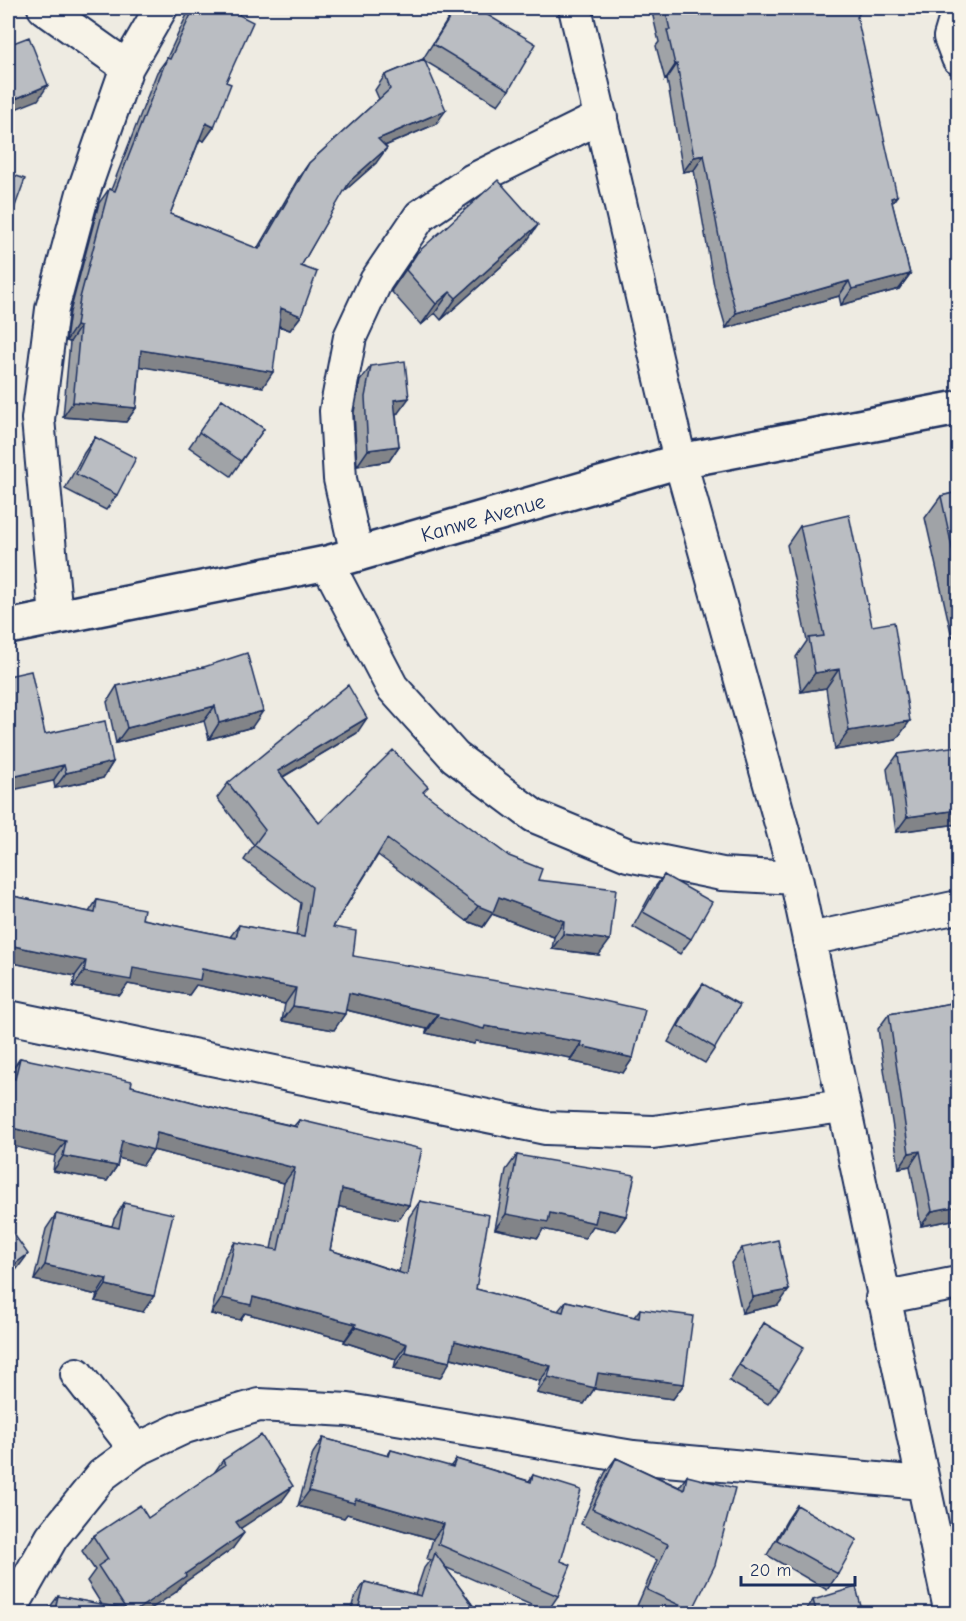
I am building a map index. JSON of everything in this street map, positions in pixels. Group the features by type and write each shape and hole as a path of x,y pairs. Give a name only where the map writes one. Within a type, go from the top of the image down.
{"main road":[{"name":"Kanwe Avenue","path":"8,627 342,559 680,461 958,408"}],"street":[{"path":"44,8 127,67"},
{"path":"56,617 38,419 52,309 83,193 127,67 161,8"},
{"path":"575,8 680,461 796,878 882,1298 951,1614"},
{"path":"958,10 950,37 958,58"},
{"path":"601,117 473,180 420,216 376,280 350,337 336,411 342,559 392,687 455,758 534,816 628,855 722,874 796,878"},
{"path":"810,939 958,907"},
{"path":"8,1017 546,1128 653,1132 843,1106"},
{"path":"882,1298 958,1283"},
{"path":"77,1374 136,1450"},
{"path":"8,1614 52,1537 102,1475 136,1450 185,1427 259,1405 348,1410 633,1457 922,1483"}],"building":[{"path":"194,8 242,8 239,15 253,22 226,82 231,84 214,127 206,123 170,214 259,249 309,163 390,89 385,75 424,59 446,110 378,139 387,148 350,181 301,266 317,272 301,316 281,308 273,372 141,350 136,408 73,402 80,327 76,326 80,298 109,189 115,191 167,58 170,59"},
{"path":"456,8 476,8 536,44 509,90 433,44"},
{"path":"665,8 863,8 857,17 897,196 891,198 910,274 852,289 849,281 736,313 725,270 704,155 694,157 677,64 675,65 667,30 670,30"},
{"path":"29,37 48,85 8,102 8,45"},
{"path":"8,173 25,179 10,220 8,219"},
{"path":"498,180 538,225 456,298 450,292 436,304 406,270 417,253"},
{"path":"405,361 409,398 394,400 399,446 368,450 365,397 371,366"},
{"path":"222,399 264,429 241,461 199,432"},
{"path":"95,437 136,458 117,495 76,474"},
{"path":"958,492 958,575 941,496"},
{"path":"849,515 872,626 894,622 910,721 849,731 839,669 815,673 809,638 824,636 800,526"},
{"path":"247,653 263,711 219,723 215,706 127,728 117,686 204,667"},
{"path":"31,671 45,734 105,721 113,762 66,773 64,765 8,778 8,676"},
{"path":"348,685 367,718 278,771 319,823 393,750 428,787 423,792 509,856 542,869 538,880 616,889 610,940 563,934 564,921 499,897 493,912 478,906 387,839 333,927 356,931 353,956 577,995 645,1010 633,1058 581,1046 582,1042 485,1026 484,1029 437,1017 438,1014 349,993 345,1014 293,1006 296,988 202,969 200,980 133,968 131,980 84,972 86,961 9,945 12,931 8,930 8,895 95,913 97,900 144,909 142,919 236,938 239,925 304,937 312,887 254,845 265,830 228,783"},
{"path":"958,746 958,810 907,817 898,754"},
{"path":"664,875 712,902 691,939 643,912"},
{"path":"703,984 740,1005 715,1048 678,1026"},
{"path":"958,1002 958,1206 932,1211 920,1151 909,1153 889,1014"},
{"path":"20,1058 132,1081 131,1086 297,1127 299,1120 422,1149 409,1205 342,1189 330,1250 407,1275 420,1201 489,1215 476,1289 563,1312 566,1301 639,1318 640,1309 693,1316 684,1384 598,1373 595,1388 548,1377 551,1366 455,1341 450,1362 405,1352 407,1344 355,1327 356,1324 253,1297 251,1305 222,1298 235,1242 278,1250 295,1168 157,1133 153,1150 122,1141 117,1166 63,1156 66,1141 8,1127 8,1076 15,1079"},
{"path":"517,1155 635,1175 626,1216 598,1210 595,1223 550,1213 548,1222 506,1214"},
{"path":"124,1203 173,1214 154,1296 106,1285 107,1279 45,1265 56,1214 119,1228"},
{"path":"8,1226 28,1254 8,1269"},
{"path":"778,1240 789,1290 753,1297 742,1248"},
{"path":"764,1323 804,1347 779,1389 739,1365"},
{"path":"261,1435 293,1486 236,1522 244,1533 131,1614 54,1614 58,1596 126,1609 98,1566 108,1559 93,1536 140,1505 148,1518 225,1465 223,1460"},
{"path":"323,1438 389,1456 391,1450 453,1467 456,1459 531,1482 533,1475 581,1490 561,1561 571,1565 558,1596 438,1544 444,1524 356,1499 354,1503 309,1491"},
{"path":"616,1458 684,1490 687,1476 735,1488 715,1565 692,1611 647,1590 668,1544 592,1509"},
{"path":"797,1505 857,1540 838,1574 777,1540"},
{"path":"435,1553 479,1614 410,1614 407,1610 406,1614 357,1614 365,1582 421,1596"},
{"path":"856,1587 863,1614 817,1614 813,1600"}]}
